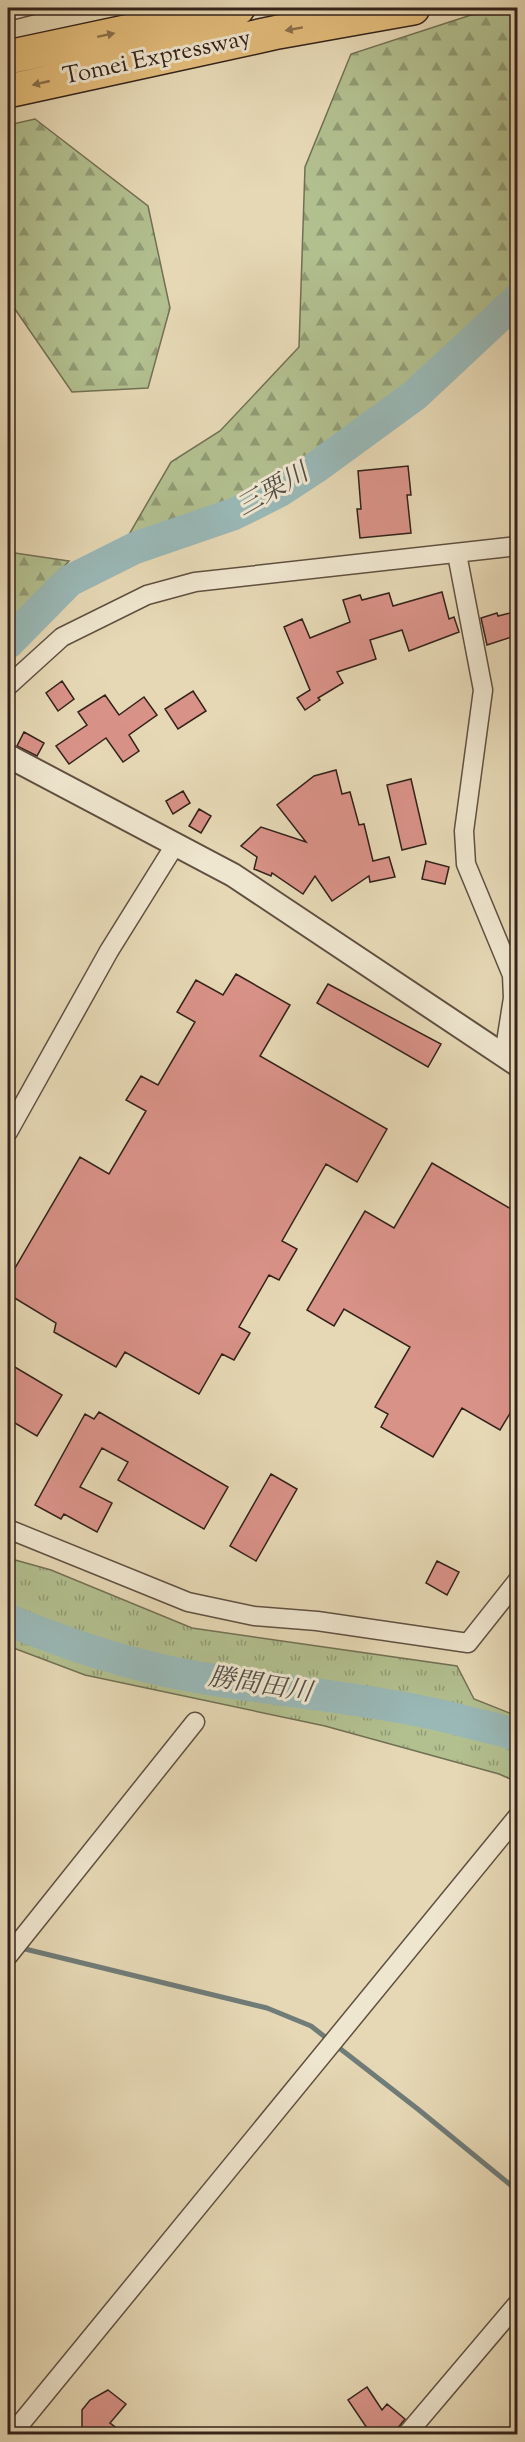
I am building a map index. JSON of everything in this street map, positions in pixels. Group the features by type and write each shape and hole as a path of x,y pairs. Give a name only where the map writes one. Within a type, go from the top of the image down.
{"highway":[{"name":"Tomei Expressway","path":"8,57 238,8"},
{"name":"Tomei Expressway","path":"8,91 278,32 413,8"}],"street":[{"path":"8,686 62,637 147,595 195,582 518,546"},
{"path":"457,554 483,690 464,831 466,864 512,975 511,1060"},
{"path":"8,756 233,875 511,1060"},
{"path":"8,1132 109,951 175,845"},
{"path":"8,1529 188,1602 254,1616 317,1621 468,1643 518,1580"},
{"path":"8,1956 195,1722"},
{"path":"12,2434 518,1816"},
{"path":"407,2434 518,2303"}],"lane":[{"path":"8,16 39,8"}],"green space":[{"path":"517,8 517,295 447,365 292,488 120,550 171,462 220,431 299,347 305,167 351,54 471,15"},
{"path":"35,119 148,206 170,308 148,388 72,392 8,299 8,125"},
{"path":"8,552 69,561 13,622 8,620"},
{"path":"8,1558 51,1570 192,1628 457,1666 474,1699 517,1716 517,1782 499,1774 325,1726 85,1675 8,1646"}],"building":[{"path":"408,466 411,495 407,495 411,533 360,538 357,509 361,509 358,471"},
{"path":"442,592 449,619 454,617 459,632 409,651 402,630 370,640 376,659 337,672 343,683 318,698 320,700 305,710 297,698 310,690 284,627 302,619 310,638 350,622 343,600 360,595 362,600 389,593 393,606"},
{"path":"518,611 518,635 487,645 481,618 497,613 498,616"},
{"path":"62,681 74,699 58,711 46,693"},
{"path":"193,691 206,711 178,729 165,709"},
{"path":"105,695 119,715 144,697 157,715 129,735 139,751 123,762 106,738 69,764 56,746 87,725 78,712"},
{"path":"24,732 44,743 37,756 17,746"},
{"path":"336,770 342,794 350,792 359,825 364,824 373,861 389,857 395,877 370,882 369,876 332,901 315,876 303,894 272,873 271,876 254,869 257,857 241,846 261,827 306,842 277,805 314,776"},
{"path":"411,779 426,844 402,850 387,785"},
{"path":"183,791 190,803 173,814 166,801"},
{"path":"199,809 211,816 201,833 189,826"},
{"path":"426,861 449,867 445,884 422,879"},
{"path":"236,974 290,1005 260,1056 387,1129 357,1182 326,1164 282,1241 297,1249 279,1280 269,1275 239,1327 250,1333 234,1360 222,1354 199,1394 125,1352 116,1367 54,1332 56,1323 8,1294 8,1280 80,1157 109,1174 146,1111 126,1100 141,1076 158,1085 195,1022 177,1012 196,980 223,995"},
{"path":"328,984 441,1044 428,1067 317,1003"},
{"path":"432,1163 518,1213 518,1400 500,1430 462,1408 433,1457 381,1427 388,1414 375,1407 410,1347 344,1309 334,1326 307,1310 365,1211 394,1228"},
{"path":"8,1363 62,1395 37,1436 8,1419"},
{"path":"99,1412 228,1487 204,1529 118,1480 128,1462 102,1448 80,1487 112,1503 97,1532 64,1514 61,1519 35,1505 85,1414 94,1419"},
{"path":"271,1474 297,1489 256,1561 230,1546"},
{"path":"437,1561 459,1572 447,1595 426,1583"},
{"path":"367,2387 382,2410 387,2404 405,2419 393,2434 371,2434 348,2400"},
{"path":"108,2390 126,2404 110,2423 125,2434 82,2434 82,2410 90,2400"}],"waterway":[{"name":"三栗川","path":"8,643 69,581 135,548 234,514 280,491 315,468 415,395 518,299"},
{"name":"勝間田川","path":"8,1620 51,1637 141,1665 220,1681 423,1711 518,1736"},
{"path":"21,1948 267,2008 311,2026 518,2191"}]}
